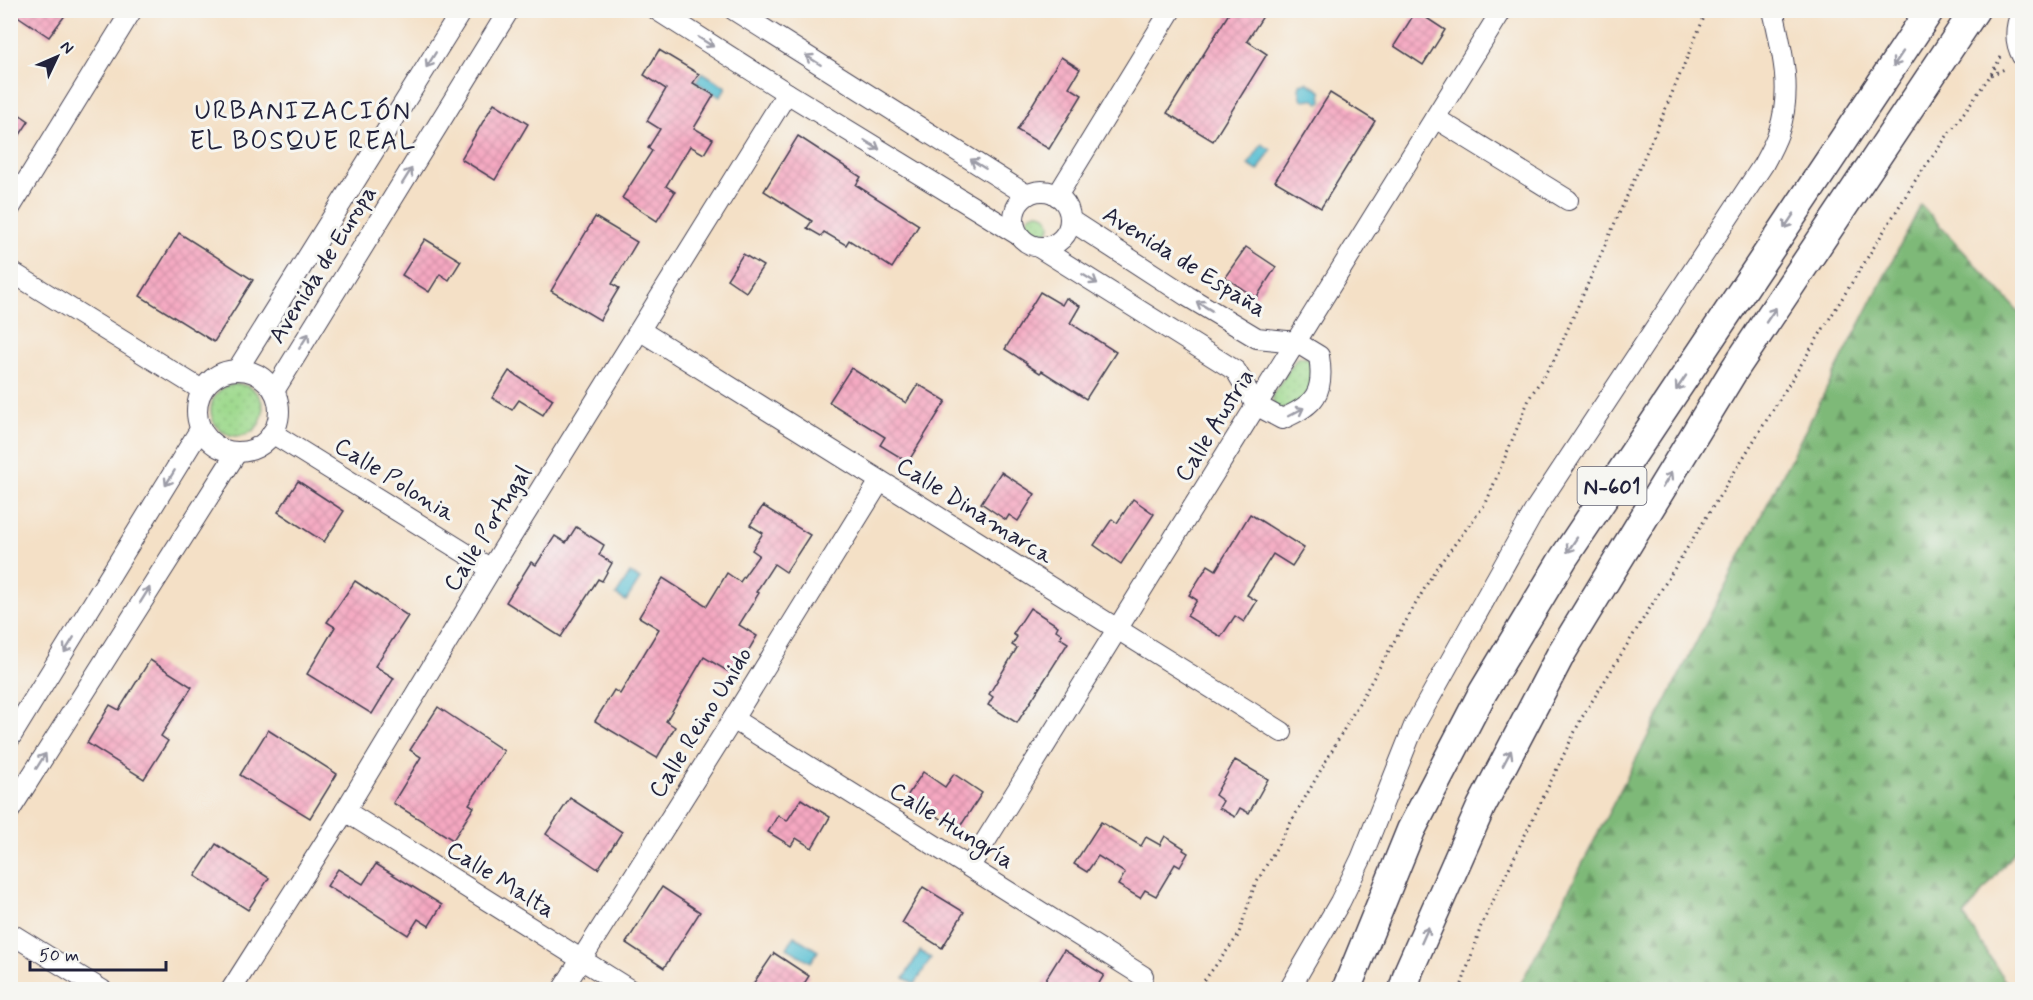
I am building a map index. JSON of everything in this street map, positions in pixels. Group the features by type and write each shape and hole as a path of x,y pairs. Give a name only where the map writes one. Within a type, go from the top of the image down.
{"highway":[{"name":"N-601","path":"1346,990 1412,830 1483,692 1563,560 1930,10"},
{"name":"N-601","path":"1403,990 1409,970 1481,807 1562,652 1734,370 1975,10"}],"street":[{"name":"Avenida de Europa","path":"237,370 462,10"},
{"name":"Avenida de Europa","path":"274,391 509,10"},
{"path":"657,10 1017,234"},
{"path":"734,10 1027,195"},
{"path":"1057,196 1171,10"},
{"name":"Calle Austria","path":"970,866 1502,10"},
{"path":"1289,990 1340,902 1361,859 1413,726 1536,508 1763,165 1780,130 1786,94 1784,59 1773,10"},
{"path":"2022,11 2016,31 2022,56"},
{"path":"10,208 128,12"},
{"name":"Calle Portugal","path":"231,990 345,811 491,569 788,93"},
{"path":"1435,118 1568,200"},
{"path":"1035,191 1050,192 1057,196 1063,199 1070,213 1070,227 1062,240 1049,248 1040,248 1021,240 1013,226 1014,211 1022,198 1035,191"},
{"name":"Avenida de España","path":"1070,220 1187,296 1257,338 1296,342"},
{"path":"1040,248 1236,371 1256,405 1282,419 1302,410 1317,394 1322,376 1319,356 1296,342"},
{"path":"10,271 202,390"},
{"name":"Calle Dinamarca","path":"641,331 1282,732"},
{"path":"228,370 237,370 249,370 268,381 279,401 279,423 267,441 248,452 226,452 207,440 197,421 197,399 208,380 228,370"},
{"path":"10,738 201,428"},
{"name":"Calle Polonia","path":"272,433 491,569"},
{"path":"10,810 237,452"},
{"name":"Calle Reino Unido","path":"562,990 880,481"},
{"name":"Calle Hungría","path":"733,719 1143,976"},
{"name":"Calle Malta","path":"345,811 630,990"},
{"path":"10,933 102,990"}],"path":[{"path":"1197,990 1238,936 1254,887 1436,570 1486,503 1530,397 1554,360 1705,15 1713,10"},
{"path":"1460,990 1481,926 1581,719 1915,181 1990,76"}],"green space":[{"path":"1921,205 2022,315 2022,842 1964,916 2010,989 1518,989"},
{"path":"1033,213 1043,213 1050,220 1050,230 1043,237 1033,237 1026,230 1026,220"},
{"path":"1300,357 1310,359 1313,384 1304,400 1290,409 1275,410 1272,396 1296,359"},
{"path":"237,384 247,386 255,392 261,400 263,410 261,420 255,428 247,434 237,436 227,434 219,428 213,420 211,410 213,400 219,392 227,386"}],"water":[{"path":"702,72 726,87 720,97 696,82"},
{"path":"1306,82 1321,91 1322,102 1319,103 1313,99 1302,100 1300,84"},
{"path":"1262,144 1271,150 1258,171 1248,165"},
{"path":"630,573 640,579 626,601 616,595"},
{"path":"794,936 818,951 811,962 787,948"},
{"path":"920,951 931,958 915,984 904,978"}],"building":[{"path":"69,10 49,37 10,11"},
{"path":"1231,10 1267,10 1247,41 1267,54 1213,141 1167,113"},
{"path":"1416,11 1445,30 1423,65 1394,46"},
{"path":"659,50 699,74 693,83 714,95 694,128 713,139 704,154 690,146 666,186 675,192 657,221 622,198 652,151 648,148 660,129 647,121 666,89 644,75"},
{"path":"1061,57 1080,69 1069,87 1082,95 1049,149 1017,130"},
{"path":"1330,93 1375,121 1321,208 1275,181"},
{"path":"494,103 528,124 495,180 461,159"},
{"path":"10,108 29,121 10,150"},
{"path":"798,136 861,177 856,185 919,225 892,268 849,240 846,245 824,232 821,236 807,228 812,221 764,191"},
{"path":"595,217 637,242 612,284 619,288 600,320 551,291"},
{"path":"179,233 253,280 214,342 140,296"},
{"path":"425,239 461,261 449,280 440,274 429,292 402,275"},
{"path":"1246,247 1276,267 1256,298 1225,277"},
{"path":"743,254 763,266 746,292 727,279"},
{"path":"1040,292 1062,305 1066,298 1080,306 1070,323 1116,352 1086,399 1042,371 1040,373 1005,349"},
{"path":"851,368 906,403 918,384 946,401 908,462 880,445 885,437 829,402"},
{"path":"509,371 553,399 543,415 519,400 512,410 492,398"},
{"path":"1001,472 1035,494 1018,521 1009,515 1006,520 981,503"},
{"path":"298,481 344,511 324,542 278,512"},
{"path":"1133,499 1154,514 1121,564 1094,545 1112,519 1117,523"},
{"path":"763,506 810,535 786,572 774,564 756,592 759,593 739,625 757,636 734,675 704,657 666,721 675,727 657,758 595,721 614,690 620,694 659,629 639,617 663,578 707,606 727,573 740,582 759,555 752,550 763,533 750,525"},
{"path":"1250,514 1304,548 1292,566 1273,554 1247,595 1257,601 1244,622 1235,616 1221,637 1187,616 1197,600 1189,595 1208,565 1216,570"},
{"path":"576,527 604,545 599,555 612,563 602,581 598,579 561,637 506,602 531,562 536,565 555,536 566,543"},
{"path":"355,581 408,616 375,666 394,678 372,714 307,674 335,627 327,622"},
{"path":"1030,608 1058,626 1056,630 1062,634 1060,638 1068,643 1017,723 988,705 993,697 989,694 1017,648 1012,645 1017,637 1013,634"},
{"path":"150,660 192,687 161,736 168,741 144,779 87,743 110,705 119,710"},
{"path":"438,707 504,751 469,804 474,807 453,840 393,803 421,757 410,750"},
{"path":"268,730 337,774 310,818 240,775"},
{"path":"1235,760 1268,779 1249,813 1240,808 1235,817 1219,808 1223,801 1215,795"},
{"path":"923,772 945,787 954,774 982,793 958,830 907,796"},
{"path":"570,798 622,832 598,869 546,834"},
{"path":"801,799 830,817 812,848 796,838 791,846 768,832 778,815 787,821"},
{"path":"1101,822 1141,846 1146,837 1160,845 1165,836 1188,853 1180,867 1175,864 1156,896 1145,890 1140,898 1118,885 1125,873 1098,856 1087,872 1074,864"},
{"path":"216,844 269,878 248,910 195,876"},
{"path":"376,864 442,905 429,926 418,919 408,935 349,897 348,899 327,886 338,869 363,884"},
{"path":"662,887 700,912 664,968 626,943"},
{"path":"923,887 964,912 942,948 902,923"},
{"path":"1064,950 1104,975 1095,990 1039,990"},
{"path":"774,953 809,976 800,990 749,990"}],"district":[{"name":"URBANIZACIÓN EL BOSQUE REAL","path":"303,125"}]}
